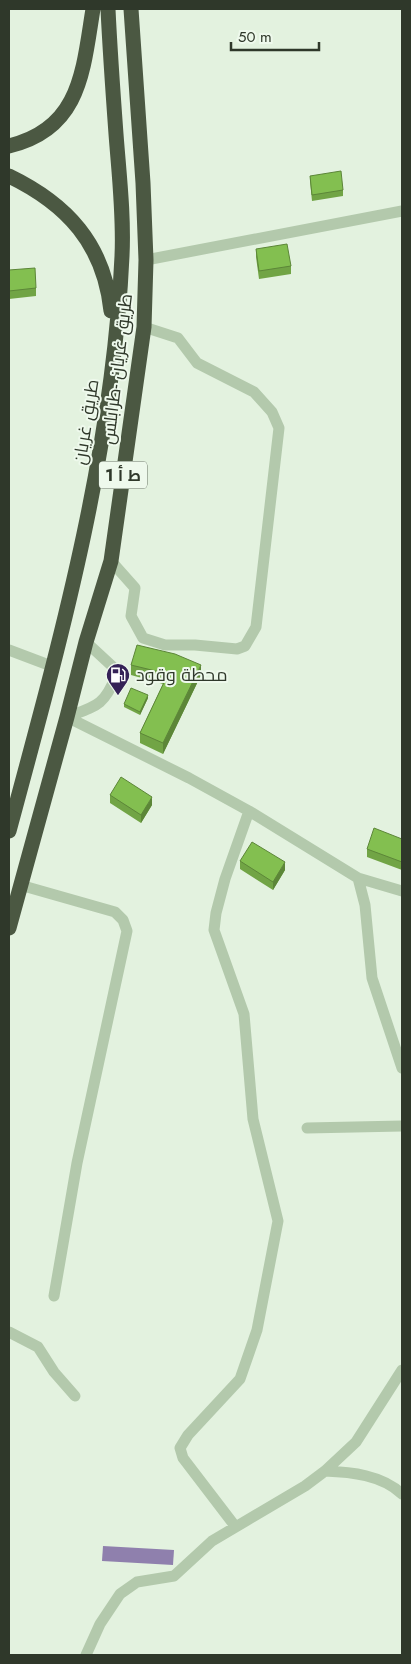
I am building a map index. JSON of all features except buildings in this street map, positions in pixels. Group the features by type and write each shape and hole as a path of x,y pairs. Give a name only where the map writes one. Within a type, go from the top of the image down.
{"highway":[{"path":"9,146 38,136 52,126 68,106 79,84 86,58 93,9"},
{"name":"طريق غريان","path":"9,831 12,806 54,667 98,468 116,352 122,253 120,184 108,9"},
{"name":"طريق غريان -طرابلس","path":"9,928 86,642 111,561 144,327 146,260 144,183 131,9"},
{"path":"9,176 55,203 84,234 104,272 110,294 116,352"}],"street":[{"path":"146,260 402,211"},
{"path":"111,561 135,588 132,616 143,638 165,645 195,645 237,649 245,646 256,626 279,428 272,412 254,392 197,363 178,338 144,327"},
{"path":"67,717 98,704 108,695 116,676 113,667 86,642"},
{"path":"9,650 54,667"},
{"path":"67,717 189,778 249,811 358,878 402,891"},
{"path":"235,1526 183,1458 180,1448 188,1435 240,1379 257,1330 278,1221 253,1119 244,1014 214,930 216,913 226,879 249,811"},
{"path":"358,878 364,904 372,978 402,1068"},
{"path":"20,885 115,912 123,920 127,931 77,1163 54,1296"},
{"path":"307,1128 402,1126"},
{"path":"9,1332 38,1348 54,1372 75,1396"},
{"path":"86,1655 100,1624 120,1594 137,1582 174,1576 212,1540 304,1486 325,1471 356,1442 402,1370"},
{"path":"325,1471 353,1472 395,1487 402,1494"}],"shaded area":[{"path":"103,1546 174,1550 173,1565 102,1561"}],"place":[{"name":"محطة وقود","path":"118,696"}]}
